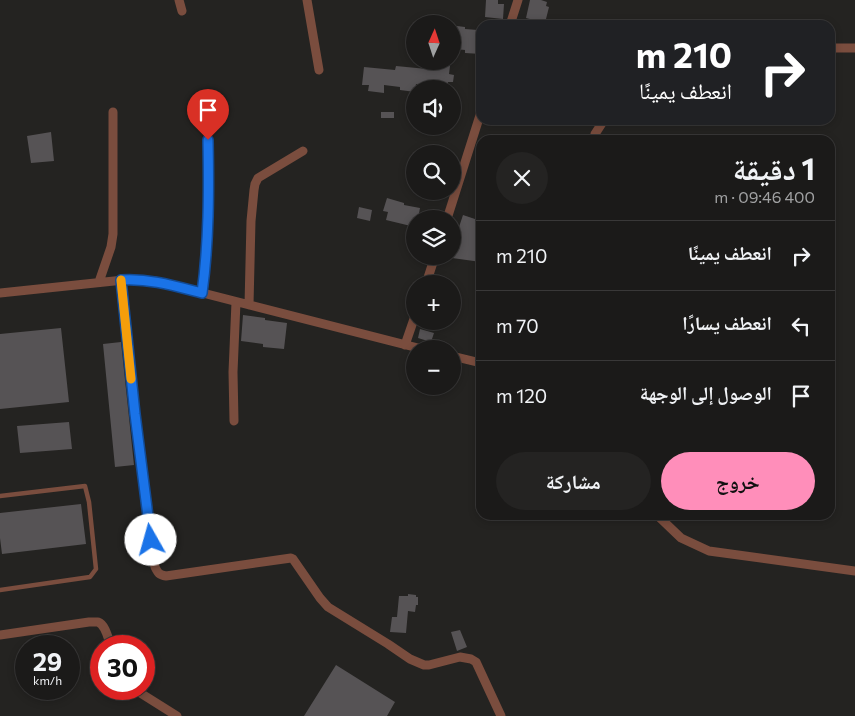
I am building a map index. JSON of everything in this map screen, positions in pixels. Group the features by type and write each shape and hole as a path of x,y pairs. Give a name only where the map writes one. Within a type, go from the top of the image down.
{"street":[{"path":"179,0 182,10"},
{"path":"307,0 319,70"},
{"path":"512,20 518,0"},
{"path":"835,48 855,48"},
{"path":"99,282 111,247 113,234 113,112"},
{"path":"450,210 477,125"},
{"path":"202,293 205,273 209,199 208,140"},
{"path":"249,305 255,184 258,178 303,151"},
{"path":"121,280 154,567 158,574 166,576 291,558 328,607 410,659 424,665 460,657 476,662 501,716"},
{"path":"0,294 121,280 156,281 405,344 410,330"},
{"path":"234,421 233,372 236,302"},
{"path":"461,358 476,362"},
{"path":"662,520 681,538 708,551 855,571"},
{"path":"0,635 89,622 99,622 102,624 108,635"},
{"path":"152,700 177,716"}],"lane":[{"path":"0,496 85,486 89,502 96,569 90,577 0,590"}],"building":[{"path":"486,0 498,0 498,4 504,4 503,19 485,17"},
{"path":"530,0 547,2 546,6 549,7 546,20 526,18"},
{"path":"461,26 465,27 465,29 476,30 476,54 465,53 465,50 461,50"},
{"path":"396,66 406,67 406,70 450,70 449,74 454,75 453,80 406,80 406,91 400,90 400,87 384,85 384,93 368,91 369,85 362,85 364,67 395,70"},
{"path":"381,112 394,112 394,118 381,118"},
{"path":"51,132 54,161 31,163 27,136"},
{"path":"387,198 404,203 404,205 420,208 420,210 406,210 406,225 386,220 388,212 383,211"},
{"path":"359,207 372,210 370,221 357,218"},
{"path":"463,215 476,219 476,261 461,259 461,221"},
{"path":"243,315 287,323 284,349 263,347 263,344 241,341"},
{"path":"61,328 69,402 0,409 0,334"},
{"path":"420,330 434,333 432,340 418,338"},
{"path":"121,342 134,465 115,467 103,344"},
{"path":"69,422 72,449 20,453 17,426"},
{"path":"81,504 86,544 2,554 0,513"},
{"path":"408,594 418,597 418,605 416,605 415,612 408,611 406,633 390,632 392,617 397,617 399,596 408,596"},
{"path":"460,630 467,647 457,651 451,632"},
{"path":"336,665 395,702 387,716 304,716"}],"slow traffic":[{"path":"121,280 131,379"}],"route":[{"path":"151,540 121,280 156,281 202,293 205,273 209,199 208,140"}]}
